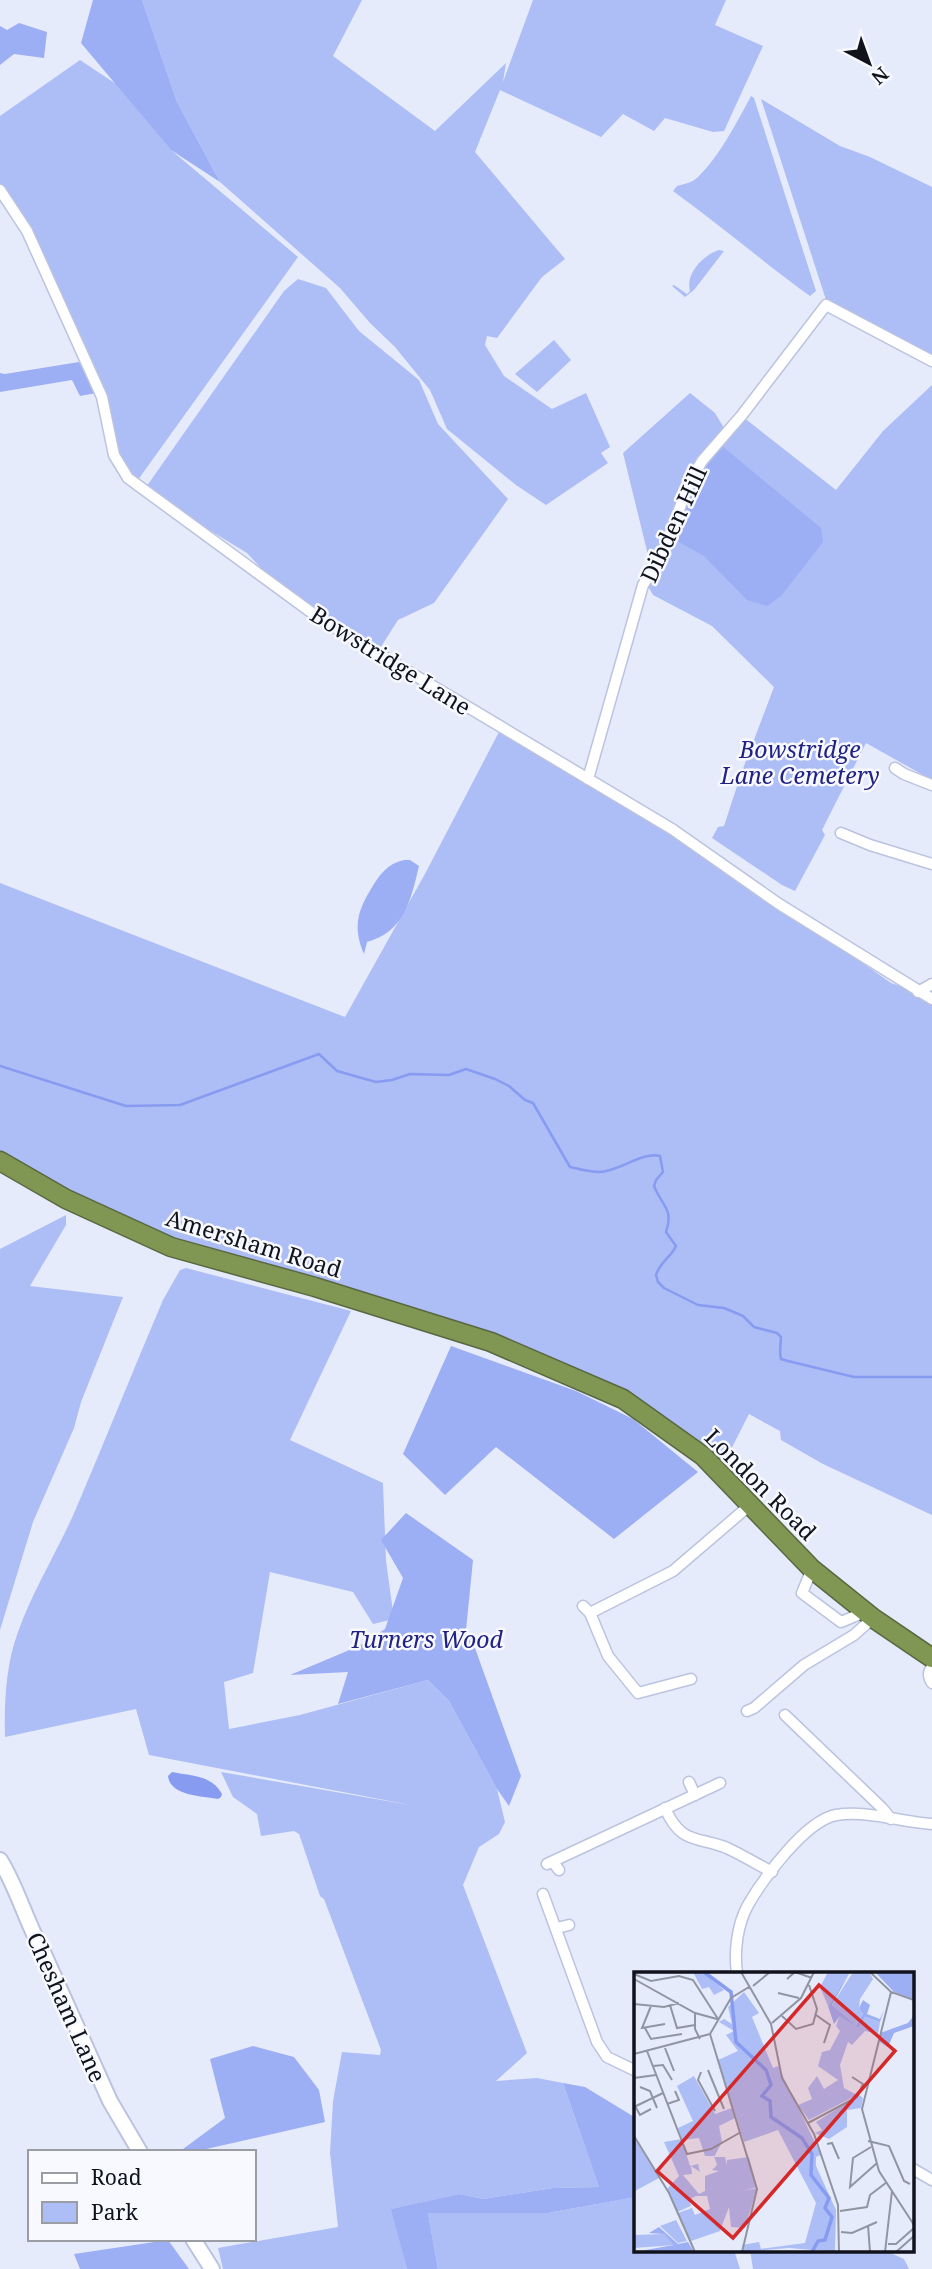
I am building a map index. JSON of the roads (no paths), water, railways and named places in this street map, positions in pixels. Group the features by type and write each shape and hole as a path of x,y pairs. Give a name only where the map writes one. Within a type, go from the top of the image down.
{"highway":[{"name":"Amersham Road","path":"0,1161 66,1199 171,1247 385,1308"},
{"name":"London Road","path":"385,1308 491,1342 623,1399 703,1456 812,1569 869,1615 932,1658"}],"street":[{"name":"Bowstridge Lane","path":"0,190 27,231 102,397 114,455 128,478 319,618 671,829 779,904 932,999"},
{"name":"Dibden Hill","path":"588,779 643,585 663,553 689,483 702,461 742,415 826,305 932,361"},
{"path":"895,768 932,785"},
{"path":"841,833 932,864"},
{"path":"918,992 932,984"},
{"path":"691,1679 638,1693 608,1656 587,1609 673,1571 750,1505"},
{"path":"812,1569 802,1593 841,1622 869,1615"},
{"path":"747,1711 804,1665 854,1635 869,1615"},
{"path":"932,1667 929,1671 932,1683"},
{"path":"785,1715 891,1819"},
{"path":"689,1782 695,1795"},
{"path":"553,1865 720,1783"},
{"path":"665,1808 668,1816 687,1838 726,1848 772,1872"},
{"path":"737,1972 735,1962 739,1930 747,1906 801,1835 822,1819 854,1814 932,1824"},
{"name":"Chesham Lane","path":"0,1860 14,1884 34,1936 110,2101 139,2150"},
{"path":"543,1894 597,2042 607,2057 634,2070"},
{"path":"557,1928 569,1925"},
{"path":"914,2170 932,2180"},
{"path":"194,2241 212,2269"}],"waterway":[{"path":"0,1066 126,1106 180,1105 319,1054 337,1071 376,1082 410,1074 449,1075 466,1069 509,1086 525,1100 533,1103 570,1167 599,1172 646,1156 660,1156 663,1172 654,1186 668,1213 666,1232 676,1246 656,1275 664,1288 698,1305 724,1308 743,1316 754,1327 777,1333 781,1337 781,1359 854,1377 932,1377"}],"park label":[{"name":"Bowstridge Lane Cemetery","path":"800,762"},
{"name":"Turners Wood","path":"426,1639"}]}
